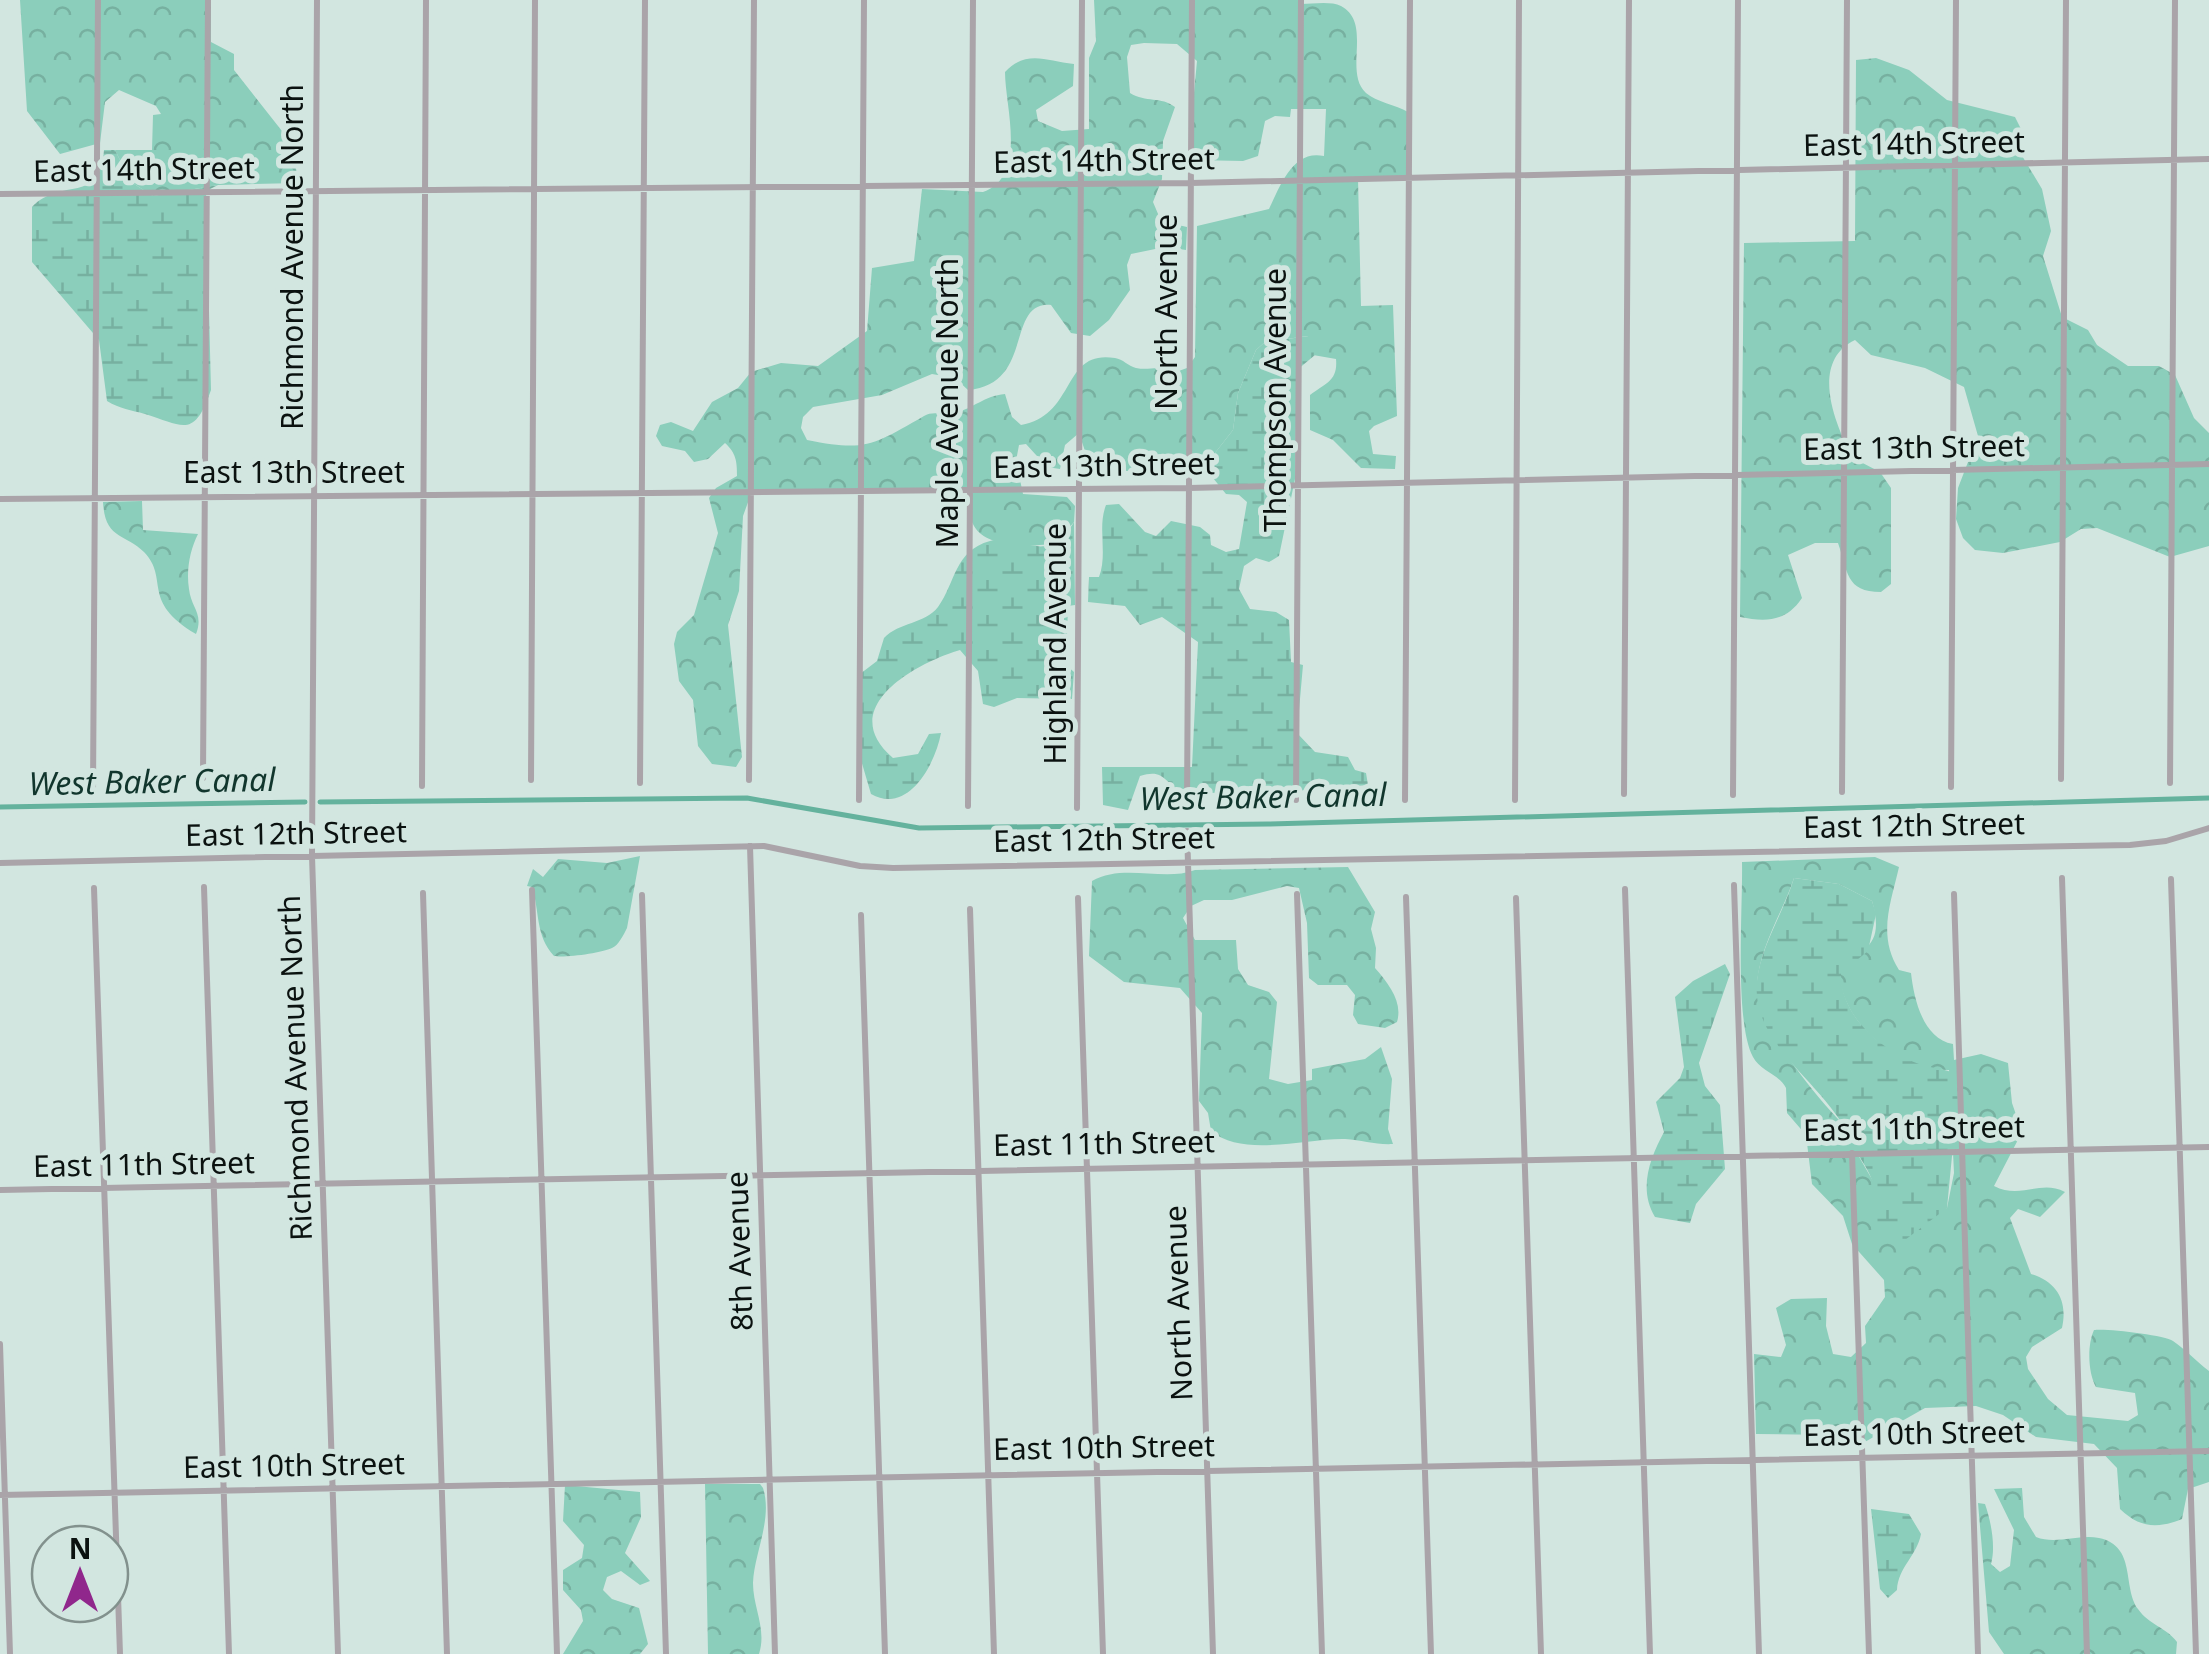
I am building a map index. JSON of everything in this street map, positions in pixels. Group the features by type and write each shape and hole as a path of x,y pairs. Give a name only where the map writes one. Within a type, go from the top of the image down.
{"street":[{"path":"93,791 98,0"},
{"path":"203,778 208,0"},
{"name":"Richmond Avenue North","path":"317,0 312,856 338,1654"},
{"path":"422,786 426,0"},
{"path":"531,780 536,0"},
{"path":"640,783 645,0"},
{"path":"749,780 754,0"},
{"path":"859,800 864,0"},
{"name":"Maple Avenue North","path":"968,806 973,0"},
{"name":"Highland Avenue","path":"1077,808 1082,0"},
{"name":"North Avenue","path":"1187,805 1192,0"},
{"name":"Thompson Avenue","path":"1296,800 1301,0"},
{"path":"1405,800 1410,0"},
{"path":"1515,800 1519,0"},
{"path":"1624,794 1629,0"},
{"path":"1733,795 1738,0"},
{"path":"1842,792 1848,0"},
{"path":"1951,787 1956,0"},
{"path":"2060,779 2066,0"},
{"path":"2170,783 2174,0"},
{"name":"East 14th Street","path":"0,194 1190,183 2209,160"},
{"name":"East 13th Street","path":"0,499 1189,488 2209,464"},
{"name":"East 12th Street","path":"0,863 750,846 790,848 870,867 2117,845 2166,841 2209,828"},
{"name":"North Avenue","path":"1187,830 1213,1654"},
{"name":"8th Avenue","path":"750,846 776,1654"},
{"path":"2062,878 2087,1654"},
{"path":"2171,879 2196,1654"},
{"path":"1734,884 1760,1654"},
{"path":"204,886 229,1654"},
{"path":"94,888 120,1654"},
{"path":"1625,889 1650,1654"},
{"path":"532,890 557,1654"},
{"path":"423,893 447,1654"},
{"path":"1297,894 1322,1654"},
{"path":"1954,894 1978,1654"},
{"path":"642,895 666,1654"},
{"path":"1406,897 1432,1654"},
{"path":"1078,898 1104,1654"},
{"path":"1516,898 1541,1654"},
{"path":"970,909 994,1654"},
{"path":"861,915 885,1654"},
{"name":"East 11th Street","path":"0,1190 2209,1146"},
{"path":"1852,1152 1868,1654"},
{"path":"0,1344 10,1654"},
{"name":"East 10th Street","path":"2,1495 2209,1451"}],"green space":[{"path":"20,0 211,0 211,42 234,54 234,70 293,145 298,183 218,185 153,196 131,182 115,150 152,150 153,115 161,114 156,106 119,90 105,102 100,143 60,154 27,111"},
{"path":"1094,0 1301,0 1302,4 1337,4 1350,14 1357,35 1360,84 1370,96 1408,112 1408,180 1358,179 1361,306 1393,305 1397,416 1369,431 1373,454 1396,456 1395,469 1361,468 1333,440 1310,430 1310,395 1333,377 1336,359 1313,355 1308,336 1265,342 1256,350 1238,393 1233,430 1204,467 1195,466 1195,461 1178,468 1126,471 1106,478 1091,469 1079,433 1065,445 1060,469 1047,467 1026,444 1019,445 1016,461 1023,494 1067,497 1075,506 1074,522 1057,542 1025,546 1000,543 980,534 972,522 969,493 959,490 751,494 743,516 739,591 728,625 742,757 736,767 712,764 698,746 693,700 679,681 674,644 677,632 694,615 718,533 709,498 716,488 737,476 736,462 725,443 708,459 694,462 685,451 662,446 656,436 660,425 671,422 693,431 712,402 738,388 751,372 781,363 818,366 867,331 872,268 914,261 922,189 983,192 997,184 1005,171 1011,139 1005,72 1029,59 1074,64 1073,86 1036,110 1038,121 1062,131 1089,129 1089,58 1096,41","holes":["1177,44 1197,61 1190,135 1193,160 1243,161 1258,156 1265,121 1275,116 1290,117 1291,109 1326,109 1324,156 1313,155 1296,164 1269,209 1197,226 1195,357 1187,368 1173,373 1159,368 1136,368 1115,358 1098,358 1085,363 1052,409 1021,425 1012,417 1005,394 955,413 928,414 869,443 843,445 807,440 801,428 803,417 813,407 882,395 932,374 955,378 968,390 989,385 1012,360 1028,316 1037,307 1051,305 1071,333 1090,336 1109,320 1130,290 1127,265 1131,254 1165,247 1186,250 1187,227 1161,221 1153,202 1162,179 1163,141 1175,107 1130,93 1127,57 1131,45"]},
{"path":"1876,58 1909,70 1947,100 2015,117 2023,133 2018,149 2042,189 2051,231 2043,256 2062,317 2088,330 2097,345 2128,366 2159,366 2175,375 2194,418 2209,433 2209,546 2170,557 2097,528 2081,529 2060,542 2003,553 1975,550 1963,538 1956,519 1958,488 1978,436 1964,387 1925,368 1871,355 1855,340 1841,350 1833,363 1830,395 1839,429 1853,458 1880,472 1891,488 1891,584 1881,592 1860,588 1850,578 1838,543 1815,543 1788,555 1802,598 1796,606 1775,618 1740,617 1744,243 1855,241 1856,60"},
{"path":"104,150 115,150 131,182 153,196 218,185 206,191 211,390 199,416 186,425 107,401 99,340 32,262 32,207 44,198 78,188 95,178"},
{"path":"1309,336 1315,355 1297,370 1295,479 1279,556 1269,562 1256,558 1244,566 1239,589 1250,609 1276,612 1289,620 1291,662 1303,665 1297,733 1315,752 1348,757 1355,770 1366,773 1368,785 1256,794 1181,792 1159,775 1148,774 1140,776 1128,810 1103,805 1102,767 1192,767 1198,642 1162,617 1140,625 1125,606 1088,602 1089,577 1099,577 1102,568 1106,505 1119,504 1145,532 1156,536 1171,521 1200,527 1210,535 1211,545 1226,552 1239,549 1247,502 1239,495 1226,494 1204,467 1233,430 1238,393 1256,350 1265,342"},
{"path":"142,501 143,530 198,534 188,575 199,621 196,634 168,611 144,552 108,523 103,502"},
{"path":"1074,522 1075,605 1068,606 1066,665 1074,672 1072,699 1017,698 994,707 983,704 978,671 960,650 942,656 888,690 877,705 872,722 877,740 893,758 918,754 929,734 941,733 933,759 908,792 884,799 871,794 861,760 860,674 877,661 884,638 933,613 962,560 978,546 1002,540 1034,546 1054,544"},
{"path":"640,856 627,928 616,945 592,953 554,956 541,932 532,887 527,886 533,869 543,877 558,859 607,863"},
{"path":"1875,857 1899,867 1888,919 1889,944 1899,970 1911,973 1927,1026 1943,1041 1953,1044 1954,1060 1981,1054 2008,1063 2012,1103 2022,1132 1994,1186 2013,1191 2047,1188 2065,1192 2040,1217 2018,1209 2010,1218 2031,1274 2054,1287 2063,1309 2062,1328 2032,1347 2026,1357 2028,1369 2048,1399 2067,1415 2128,1421 2138,1415 2135,1393 2096,1387 2093,1381 2089,1351 2094,1330 2168,1339 2209,1371 2209,1482 2188,1489 2182,1519 2157,1525 2135,1520 2120,1509 2117,1468 2094,1444 2036,1437 2003,1415 1976,1406 1925,1408 1863,1443 1846,1443 1832,1435 1756,1434 1754,1354 1781,1357 1786,1345 1776,1308 1791,1299 1827,1298 1826,1326 1833,1354 1851,1357 1866,1343 1865,1326 1885,1297 1884,1280 1852,1244 1843,1216 1812,1184 1806,1135 1787,1113 1786,1088 1756,1062 1747,1040 1741,992 1742,862","holes":["1794,878 1839,884 1872,901 1875,916 1876,928 1870,944 1840,973 1850,1009 1876,1041 1893,1053 1931,1068 1949,1070 1954,1173 1947,1208 1877,1224 1877,1188 1858,1155 1870,1147 1838,1119 1801,1075 1770,1026 1757,987 1766,945"]},
{"path":"1348,867 1375,912 1371,929 1376,948 1375,968 1390,987 1398,1007 1397,1022 1385,1028 1358,1024 1353,1015 1355,995 1347,985 1318,985 1309,978 1307,923 1299,888 1287,886 1232,900 1204,900 1191,906 1183,918 1195,940 1236,940 1238,969 1248,985 1269,992 1277,1002 1269,1079 1288,1084 1312,1080 1312,1069 1365,1059 1381,1047 1392,1079 1388,1129 1393,1144 1329,1139 1257,1145 1224,1139 1211,1131 1208,1113 1199,1101 1202,1013 1180,988 1124,982 1089,956 1092,881 1117,873"},
{"path":"1794,878 1839,884 1872,901 1876,914 1868,951 1841,973 1848,1004 1866,1030 1891,1050 1919,1064 1957,1075 1959,1145 1952,1156 1947,1208 1901,1243 1878,1237 1874,1186 1858,1155 1863,1147 1853,1147 1829,1106 1780,1048 1758,1005 1759,968"},
{"path":"1725,964 1730,974 1699,1063 1705,1086 1720,1105 1725,1169 1696,1204 1690,1223 1655,1217 1647,1185 1654,1152 1664,1132 1656,1102 1680,1078 1684,1067 1675,997 1693,981"},
{"path":"705,1484 760,1484 763,1488 766,1512 753,1583 761,1636 759,1654 708,1654"},
{"path":"565,1485 640,1492 641,1517 625,1553 650,1581 640,1585 621,1571 607,1577 603,1590 612,1599 639,1608 648,1644 640,1654 563,1654 583,1621 581,1610 563,1590 563,1570 582,1558 584,1545 563,1521"},
{"path":"2022,1488 2024,1517 2036,1537 2099,1538 2119,1549 2133,1600 2147,1619 2177,1642 2176,1654 2004,1654 1989,1632 1978,1503 1985,1504 1993,1542 1991,1564 2000,1572 2010,1566 2014,1530 1994,1489"},
{"path":"1871,1509 1909,1514 1921,1534 1897,1590 1888,1598 1880,1589"}],"waterway":[{"name":"West Baker Canal","path":"320,802 747,798 919,828 1268,824 2209,798"},
{"name":"West Baker Canal","path":"0,807 305,802"}]}
